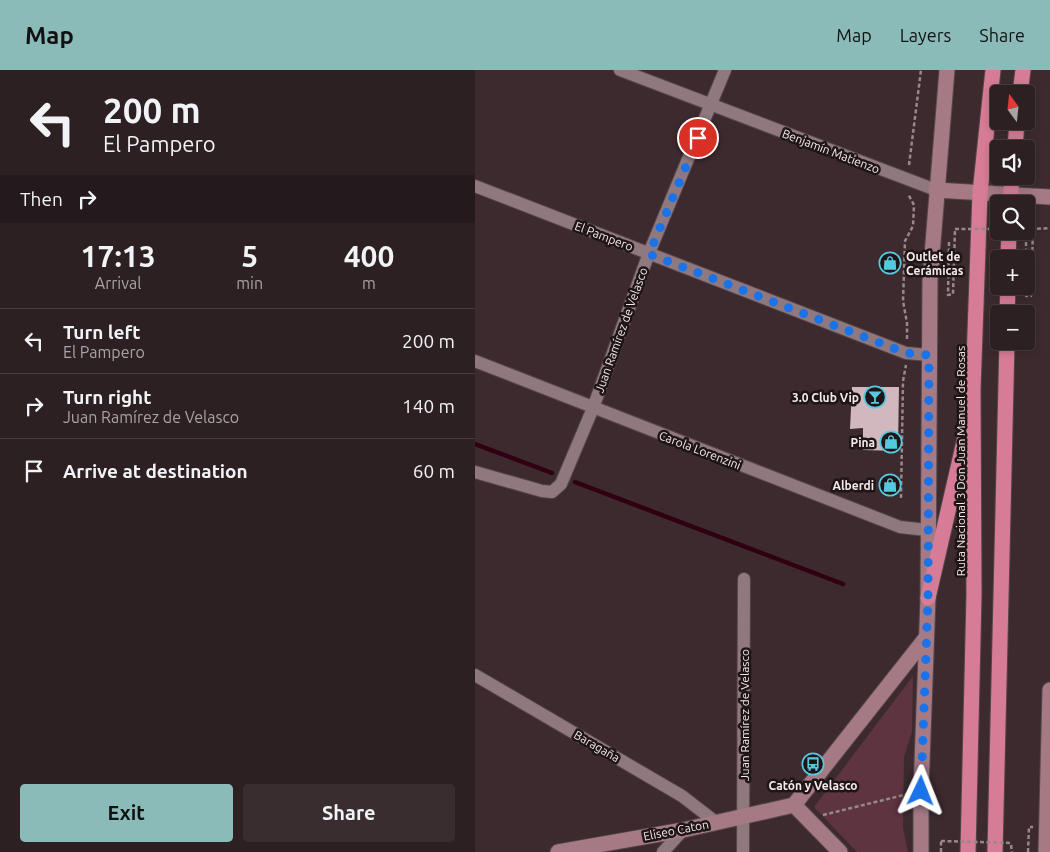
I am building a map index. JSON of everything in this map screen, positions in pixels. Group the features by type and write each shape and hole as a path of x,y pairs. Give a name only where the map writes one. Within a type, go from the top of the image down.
{"highway":[{"name":"Ruta Nacional 3 Don Juan Manuel de Rosas","path":"968,852 974,594 973,389 980,193 993,70"},
{"path":"1021,85 1023,70"},
{"path":"995,852 1007,350"},
{"path":"928,598 963,450 973,389"}],"street":[{"name":"Benjamín Matienzo","path":"620,70 936,190 990,195"},
{"name":"Juan Ramírez de Velasco","path":"477,477 552,492 561,484 593,408 649,254 725,70"},
{"path":"921,852 925,639 928,598 930,280 947,70"},
{"name":"El Pampero","path":"475,186 906,353 929,355"},
{"name":"Benjamín Matienzo","path":"1035,198 1050,197"},
{"name":"Carola Lorenzini","path":"475,361 900,528 927,530"},
{"name":"Juan Ramírez de Velasco","path":"743,852 744,579"},
{"path":"840,852 794,805 925,639"},
{"name":"Baragaña","path":"475,675 682,796 717,823"},
{"path":"1046,852 1050,690"},
{"name":"Eliseo Caton","path":"558,852 683,830 794,805"},
{"path":"663,852 683,830"}],"path":[{"path":"901,498 903,381 907,323 903,301 905,241 913,226 913,205 903,187 912,153 921,70"},
{"path":"955,228 990,229"},
{"path":"1035,228 1050,228"},
{"path":"1027,240 1026,296 1031,296 1033,240"},
{"path":"807,819 921,791"},
{"path":"941,852 941,841 1011,843 1012,852"}],"shaded area":[{"path":"913,676 912,732 904,757 903,828 908,852 857,852 814,807"}],"building":[{"path":"852,387 899,387 898,451 863,450 863,428 850,429"}],"waterway":[{"path":"475,444 552,473"},
{"path":"575,482 843,584"}],"place":[{"name":"Outlet de Cerámicas","path":"890,263"},
{"name":"3.0 Club Vip","path":"875,397"},
{"name":"Pina","path":"891,442"},
{"name":"Alberdi","path":"890,485"},
{"name":"Catón y Velasco","path":"813,764"}],"route":[{"path":"698,138 649,254 906,353 929,355 928,598 925,639 921,791"}]}
